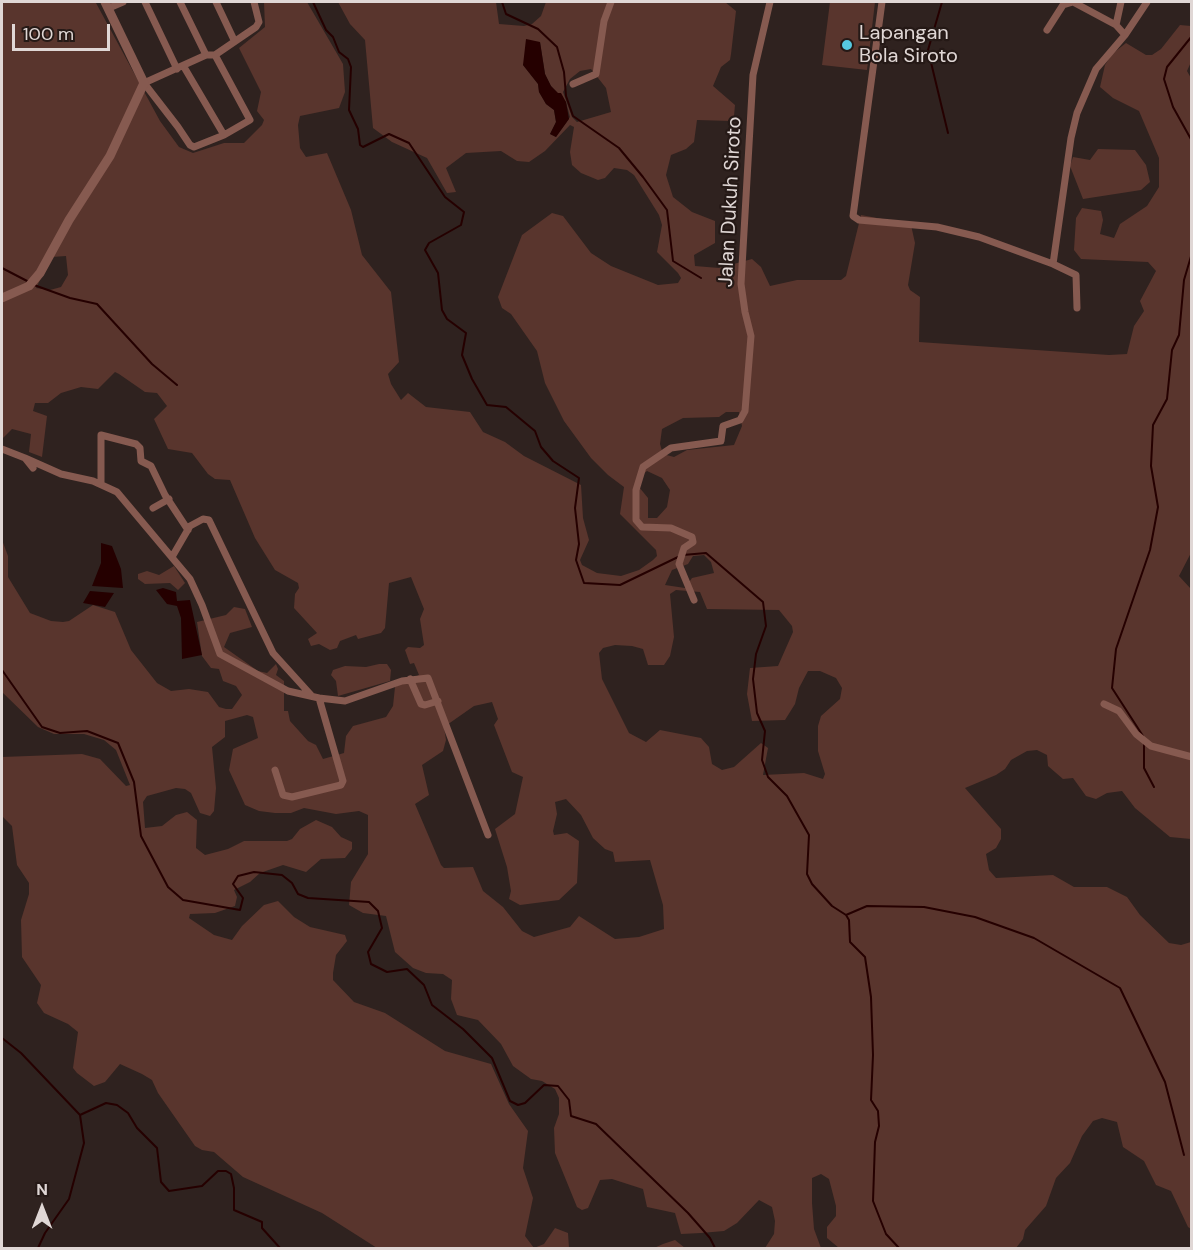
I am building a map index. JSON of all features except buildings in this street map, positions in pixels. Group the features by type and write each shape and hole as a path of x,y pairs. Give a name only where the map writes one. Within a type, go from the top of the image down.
{"street":[{"path":"123,2 107,5 144,83 178,126 189,145 197,147 250,120 216,54"},
{"path":"145,2 181,68 224,135"},
{"path":"180,2 206,55"},
{"path":"216,2 234,40"},
{"path":"2,298 29,286 40,273 69,220 110,156 144,83 206,55 216,54 256,27 259,22 254,2"},
{"path":"573,84 596,74 604,21 610,2"},
{"name":"Jalan Dukuh Siroto","path":"694,600 679,564 684,548 692,544 692,537 670,528 639,525 636,520 636,490 642,467 671,448 721,441 723,426 740,420 745,411 752,336 745,312 741,284 753,75 770,2"},
{"path":"882,2 854,216 859,220 920,224 979,237 1053,264 1076,274 1077,308"},
{"path":"1047,30 1063,5 1073,2 1116,25 1125,35"},
{"path":"1116,25 1121,2"},
{"path":"1053,264 1071,138 1077,113 1096,69 1125,35 1147,2"},
{"path":"100,484 101,435 140,448 141,461 151,466 188,530"},
{"path":"2,449 117,492 172,557 196,590 220,654 288,691 345,701 410,679 428,678 488,835"},
{"path":"25,458 33,468"},
{"path":"153,508 169,499"},
{"path":"172,557 188,530 197,521 209,520 273,653 311,695"},
{"path":"410,679 421,704 438,701"},
{"path":"275,770 283,795 292,797 340,785 343,781 319,698"},
{"path":"1104,704 1119,711 1142,741 1151,746 1191,757"}],"shaded area":[{"path":"2,2 96,3 160,121 179,147 193,153 224,143 244,143 262,125 264,120 257,111 261,92 239,48 265,27 264,2 307,2 343,64 345,92 339,108 300,116 298,125 300,148 306,157 327,153 351,210 362,255 391,292 399,362 388,374 391,384 401,400 408,393 426,407 470,412 483,432 581,485 583,518 589,540 580,560 582,565 597,573 621,576 639,570 653,560 657,556 656,550 620,514 624,487 591,458 564,421 545,383 537,351 511,314 502,308 498,297 522,235 552,213 563,216 591,253 611,266 658,285 678,283 681,278 678,273 657,252 662,225 659,215 634,175 627,170 614,168 605,178 598,180 581,173 572,165 570,152 574,127 570,125 545,151 529,162 517,161 501,151 466,153 446,168 456,192 447,193 427,158 392,142 373,128 365,40 350,24 338,2 496,2 499,24 524,26 532,24 541,16 546,2 725,2 736,11 731,54 730,60 721,67 713,86 735,105 734,116 732,121 697,120 694,142 686,149 671,155 666,175 673,197 692,212 715,221 715,243 694,255 695,266 719,268 752,259 761,267 770,286 797,280 841,280 846,276 861,215 893,221 911,225 915,243 908,285 910,290 920,297 919,342 1109,355 1127,354 1134,326 1144,311 1140,301 1156,271 1148,262 1081,259 1074,250 1076,218 1082,208 1101,211 1103,220 1100,234 1114,238 1120,224 1147,206 1159,187 1159,158 1139,111 1113,98 1100,87 1105,65 1112,54 1126,43 1146,55 1152,55 1161,49 1180,25 1191,26 1191,62 1187,71 1192,80 1192,551 1179,576 1191,589 1191,839 1170,837 1135,808 1122,791 1107,793 1096,799 1086,796 1073,778 1063,779 1048,766 1047,755 1037,750 1027,751 1011,760 1005,769 996,775 965,788 1001,829 1001,839 996,848 986,854 989,870 996,878 1053,875 1074,887 1107,887 1127,897 1140,915 1169,943 1181,945 1191,942 1191,1229 1171,1191 1156,1185 1144,1161 1123,1147 1117,1122 1102,1118 1093,1121 1082,1136 1070,1163 1056,1178 1046,1206 1025,1230 1023,1239 1016,1248 839,1248 827,1238 827,1227 836,1216 836,1206 829,1179 821,1174 812,1178 812,1203 814,1229 821,1248 765,1248 774,1234 775,1221 772,1207 759,1200 737,1223 724,1231 701,1233 681,1234 675,1213 647,1207 643,1189 612,1179 600,1180 588,1208 582,1210 577,1207 555,1153 554,1128 559,1114 559,1098 555,1089 542,1081 531,1079 513,1066 501,1044 478,1020 457,1015 451,999 452,980 443,974 426,973 413,968 395,952 386,916 363,913 349,905 351,882 368,854 368,815 359,811 336,814 304,808 291,813 275,813 259,811 245,805 229,770 233,749 258,738 253,717 247,715 225,721 225,737 212,747 216,788 214,811 210,816 200,813 191,793 185,789 176,788 147,796 143,802 145,828 162,826 176,815 187,812 197,820 196,848 205,855 228,849 244,841 287,841 292,839 300,829 316,820 332,827 341,837 352,842 352,849 345,858 321,859 306,872 283,865 260,873 250,882 234,890 237,897 235,906 215,913 190,914 189,918 214,935 232,940 242,926 264,905 278,901 294,917 310,927 345,935 347,941 336,955 333,980 354,1002 385,1013 445,1051 491,1064 509,1104 528,1131 523,1168 533,1198 525,1236 534,1248 377,1248 322,1213 243,1177 214,1152 195,1146 158,1093 152,1080 142,1074 120,1064 105,1082 94,1086 73,1068 78,1032 68,1024 44,1013 37,1003 41,985 22,957 21,920 29,894 29,883 17,865 12,826 3,817 2,757 82,754 100,759 126,786 130,785 116,750 104,740 84,734 54,734 38,727 2,692 2,540 8,556 8,577 30,613 51,621 63,622 69,621 93,605 115,612 131,650 157,683 171,691 189,689 208,692 219,707 226,709 232,709 242,695 236,686 223,681 219,669 211,668 202,656 197,622 226,615 234,607 245,609 252,627 230,633 224,647 258,671 267,673 276,664 278,669 276,675 284,681 284,711 288,711 290,721 308,741 316,745 323,759 344,753 346,736 353,726 386,717 393,706 395,687 419,675 414,663 410,664 405,650 408,647 420,648 424,645 420,619 424,609 411,577 389,583 385,628 381,633 358,639 356,635 340,641 337,648 330,650 319,644 311,646 308,639 317,633 294,608 298,583 275,570 255,538 230,480 215,479 208,474 192,453 168,449 154,419 167,406 157,393 145,392 115,372 98,389 81,387 61,393 48,403 35,403 33,411 47,416 42,457 29,452 31,434 12,429 2,439","holes":["540,42 545,74 551,86 566,102 570,117 556,137 550,134 556,122 554,110 546,104 539,92 538,84 523,65","591,69 606,88 611,112 577,122 572,117 563,92 570,79 580,71","66,256 68,275 61,287 50,290 36,288 52,257","726,412 739,412 742,426 734,445 687,450 674,457 663,454 660,444 662,429 683,418 719,417","647,471 662,478 670,490 667,507 657,518 648,518 648,498 639,487 642,475","704,555 711,562 714,573 692,578 685,588 665,585 672,570 688,564 693,556","676,590 700,592 707,609 779,610 792,626 793,632 778,666 750,668 747,694 752,721 785,720 795,704 799,688 808,671 820,671 836,678 842,688 840,699 821,716 818,726 818,751 825,774 823,779 804,773 763,775 768,748 761,743 734,767 722,770 712,764 709,747 701,738 660,730 646,742 629,733 602,679 599,653 603,648 615,645 632,646 643,649 648,665 664,665 670,656 674,637 670,594","492,702 498,719 494,725 512,772 523,777 515,814 495,829 507,867 511,891 509,899 520,905 559,900 577,883 579,841 567,833 554,835 553,831 557,814 555,802 566,799 581,815 593,838 605,849 613,852 615,862 650,860 663,905 664,929 639,937 615,939 579,916 570,927 534,937 522,931 503,907 483,891 473,867 444,868 415,804 429,795 422,765 443,751 446,740 444,727 474,706"]},
{"name":"Lapangan Bola Siroto","path":"830,2 875,2 867,70 822,65"},
{"path":"526,39 540,42 545,74 551,86 561,93 566,102 569,119 556,137 550,134 556,122 554,110 546,104 539,92 538,84 523,65"},
{"path":"1098,149 1135,150 1146,165 1150,182 1141,190 1083,199 1070,166 1073,157 1090,160"},
{"path":"101,543 112,546 121,569 123,588 92,586 101,563"},
{"path":"174,566 185,583 178,590 170,583 145,584 138,579 138,574 147,571 159,575"},
{"path":"163,588 176,592 177,601 190,600 202,655 182,659 181,618 177,606 167,604 156,590"},
{"path":"90,591 114,593 105,607 83,603"},
{"path":"387,664 391,670 390,681 338,696 336,681 331,675 333,670 345,666 366,667"},
{"path":"555,1228 568,1233 569,1248 534,1248 544,1244"},
{"path":"675,1240 685,1248 654,1248 663,1244"}],"waterway":[{"path":"313,2 326,30 333,37 339,52 348,59 351,67 349,110 358,129 360,145 363,147 389,134 409,143 445,197 464,212 461,225 429,243 425,250 438,273 442,310 447,319 466,333 462,355 487,405 506,407 535,431 541,447 553,461 579,478 575,508 579,544 576,560 584,583 620,585 678,557"},
{"path":"502,2 506,14 538,29 557,47 564,72 566,96 573,116 619,148 643,177 667,210 673,261 701,278"},
{"path":"942,2 928,50 948,133"},
{"path":"1192,36 1167,67 1164,79 1173,107 1192,141"},
{"path":"1143,736 1112,688 1116,649 1150,550 1158,507 1151,466 1153,425 1167,399 1172,350 1179,335 1184,280 1192,253"},
{"path":"2,268 29,282"},
{"path":"34,285 70,298 97,304 152,364 177,385"},
{"path":"683,555 706,553 763,602 766,626 756,654 753,679 757,713 765,731 762,760 768,777 787,796 809,835 807,874 812,884 832,906 846,915"},
{"path":"2,670 42,727 60,733 87,731 118,743 134,782 141,836 168,887 183,900 240,910 243,898 233,884 238,876 254,872 282,875 292,883 298,894 308,898 369,902 378,911 382,928 368,952 371,964 387,972 407,969 424,985 432,1005 463,1029 492,1058 510,1101 518,1105 525,1103 544,1085 558,1086 569,1100 571,1116 596,1124 688,1213 710,1238 715,1248"},
{"path":"1144,744 1144,768 1154,787"},
{"path":"846,915 867,906 924,907 975,917 1034,938 1120,988 1165,1082 1184,1155"},
{"path":"846,915 849,920 850,942 865,957 871,997 873,1055 871,1100 878,1111 879,1126 875,1142 873,1201 886,1234 899,1248"},
{"path":"2,1038 21,1053 80,1115 84,1143 69,1199 45,1233 38,1248"},
{"path":"80,1115 106,1103 117,1105 128,1113 137,1128 157,1148 161,1182 169,1191 202,1186 218,1171 231,1174 234,1188 234,1210 262,1222 262,1228 280,1248"}],"place":[{"name":"Lapangan Bola Siroto","path":"847,45"}]}
